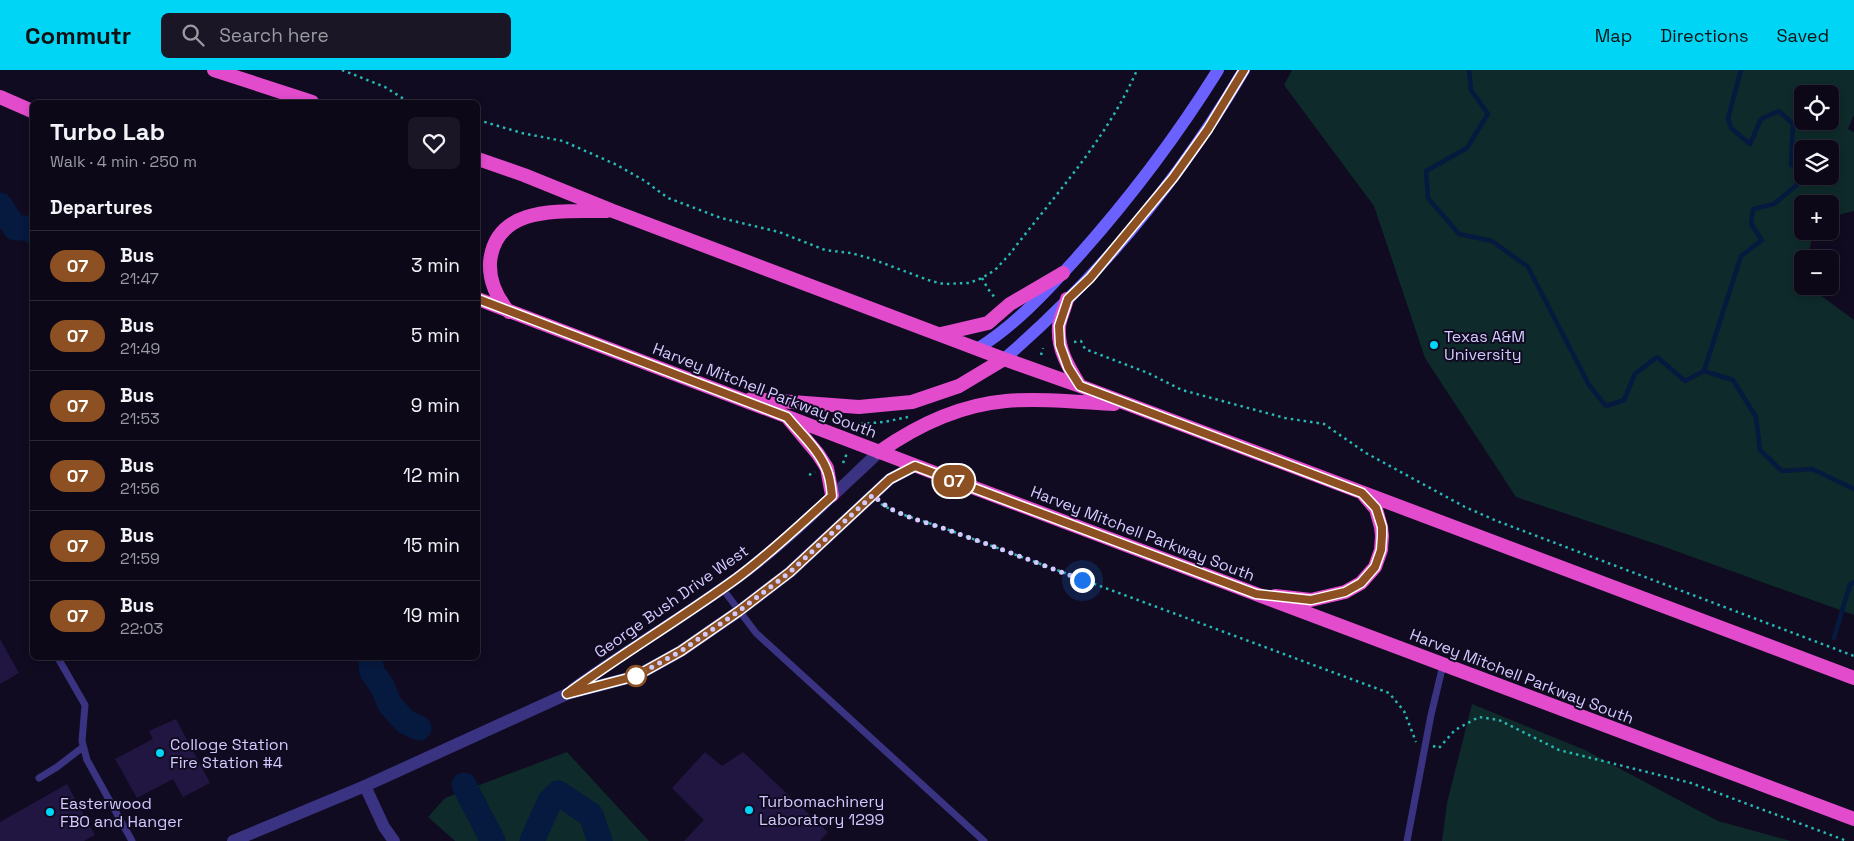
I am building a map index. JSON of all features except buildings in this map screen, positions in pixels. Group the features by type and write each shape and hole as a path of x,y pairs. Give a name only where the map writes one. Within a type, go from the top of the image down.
{"highway":[{"path":"214,70 306,100"},
{"path":"0,97 30,110"},
{"path":"480,160 977,349 1080,386 1854,678"},
{"path":"510,313 501,303 494,290 490,269 492,248 504,230 519,219 539,212 613,211"},
{"path":"940,334 988,323 1010,304 1063,273"},
{"path":"1068,299 1059,326 1060,345 1068,367 1080,386"},
{"name":"Harvey Mitchell Parkway South","path":"480,300 510,313 1854,819"},
{"path":"735,398 859,407 912,402 959,386 1004,359"},
{"path":"879,452 919,427 969,408 1005,401 1046,400 1127,404"},
{"path":"787,417 818,454 826,468 832,496"},
{"path":"1256,594 1311,600 1345,592 1361,583 1375,567 1381,550 1382,536 1382,527 1376,508 1362,493"}],"main road":[{"path":"977,349 999,336 1016,321 1109,222 1140,184 1181,128 1218,70"},
{"path":"1004,359 1030,337 1090,278 1173,178 1208,129 1244,70"}],"street":[{"name":"George Bush Drive West","path":"567,694 609,663 722,588 776,547 879,452"},
{"name":"George Bush Drive West","path":"233,841 365,786 567,694 636,676 681,651 739,611 790,572 890,479 915,466"},
{"path":"365,786 384,827 394,841"}],"lane":[{"path":"722,588 756,633 984,841"},
{"path":"59,660 85,705 83,746 87,760 132,841"},
{"path":"1407,841 1425,744 1443,665"},
{"path":"39,778 57,767 83,746"}],"path":[{"path":"342,70 385,87 405,100"},
{"path":"480,121 522,133 563,141 617,165 646,181 668,198 721,218 779,232 825,250 860,255 944,284 969,283 995,270 1008,255 1094,145 1121,101 1137,70"},
{"path":"982,278 1000,304"},
{"path":"1073,343 1082,340 1085,348 1148,373 1182,390 1285,418 1324,424 1366,453 1465,507 1497,521 1854,656"},
{"path":"1041,355 1043,348"},
{"path":"809,475 843,463 854,475"},
{"path":"873,495 895,512 938,526 1389,693 1404,711 1415,742 1439,748 1455,730 1479,717 1499,720 1559,750 1691,783 1847,841"}],"green space":[{"path":"1292,70 1854,70 1854,115 1848,129 1854,132 1854,211 1839,215 1839,195 1794,195 1794,240 1811,240 1810,250 1794,250 1794,295 1820,295 1854,320 1854,615 1662,546 1516,497 1425,358 1374,206 1284,85"},
{"path":"1472,704 1585,750 1718,821 1791,841 1442,841 1447,803"},
{"path":"567,752 649,841 455,841 428,817 445,798"}],"waterway":[{"path":"1469,70 1471,90 1488,114 1467,148 1426,171 1428,198 1459,234 1492,241 1528,267 1589,385 1606,406 1624,400 1635,374 1657,357 1685,381 1704,371"},
{"path":"1741,70 1728,118 1731,128 1750,144 1761,119 1779,111 1793,124 1791,165 1801,169 1798,184 1774,204 1753,209 1751,224 1762,240 1741,256 1704,371 1733,380 1756,417 1760,450 1782,471 1812,469 1854,489"},
{"path":"0,205 15,228 30,229"},
{"path":"1834,638 1850,584 1854,582"},
{"path":"370,660 372,672 382,686 390,705 406,722 419,728"},
{"path":"464,785 493,841"},
{"path":"532,841 550,801 558,793 591,815 600,841"}],"bus line":[{"name":"07","path":"480,300 510,313 787,417 818,454 826,468 830,482 832,496 776,547 738,577 609,663 567,694 636,676 681,651 739,611 790,572 890,479 915,466 1256,594 1311,600 1345,592 1361,583 1375,567 1381,550 1382,527 1376,508 1362,493 1080,386 1068,367 1060,345 1059,326 1068,299 1090,278 1173,178 1208,129 1244,70"}],"place":[{"name":"Texas A&M University","path":"1434,345"},
{"name":"Colloge Station Fire Station #4","path":"160,753"},
{"name":"Turbomachinery Laboratory 1299","path":"749,810"},
{"name":"Easterwood FBO and Hanger","path":"50,812"}],"route":[{"path":"636,676 681,651 739,611 790,572 873,495 895,512 938,526 1082,580"}]}
